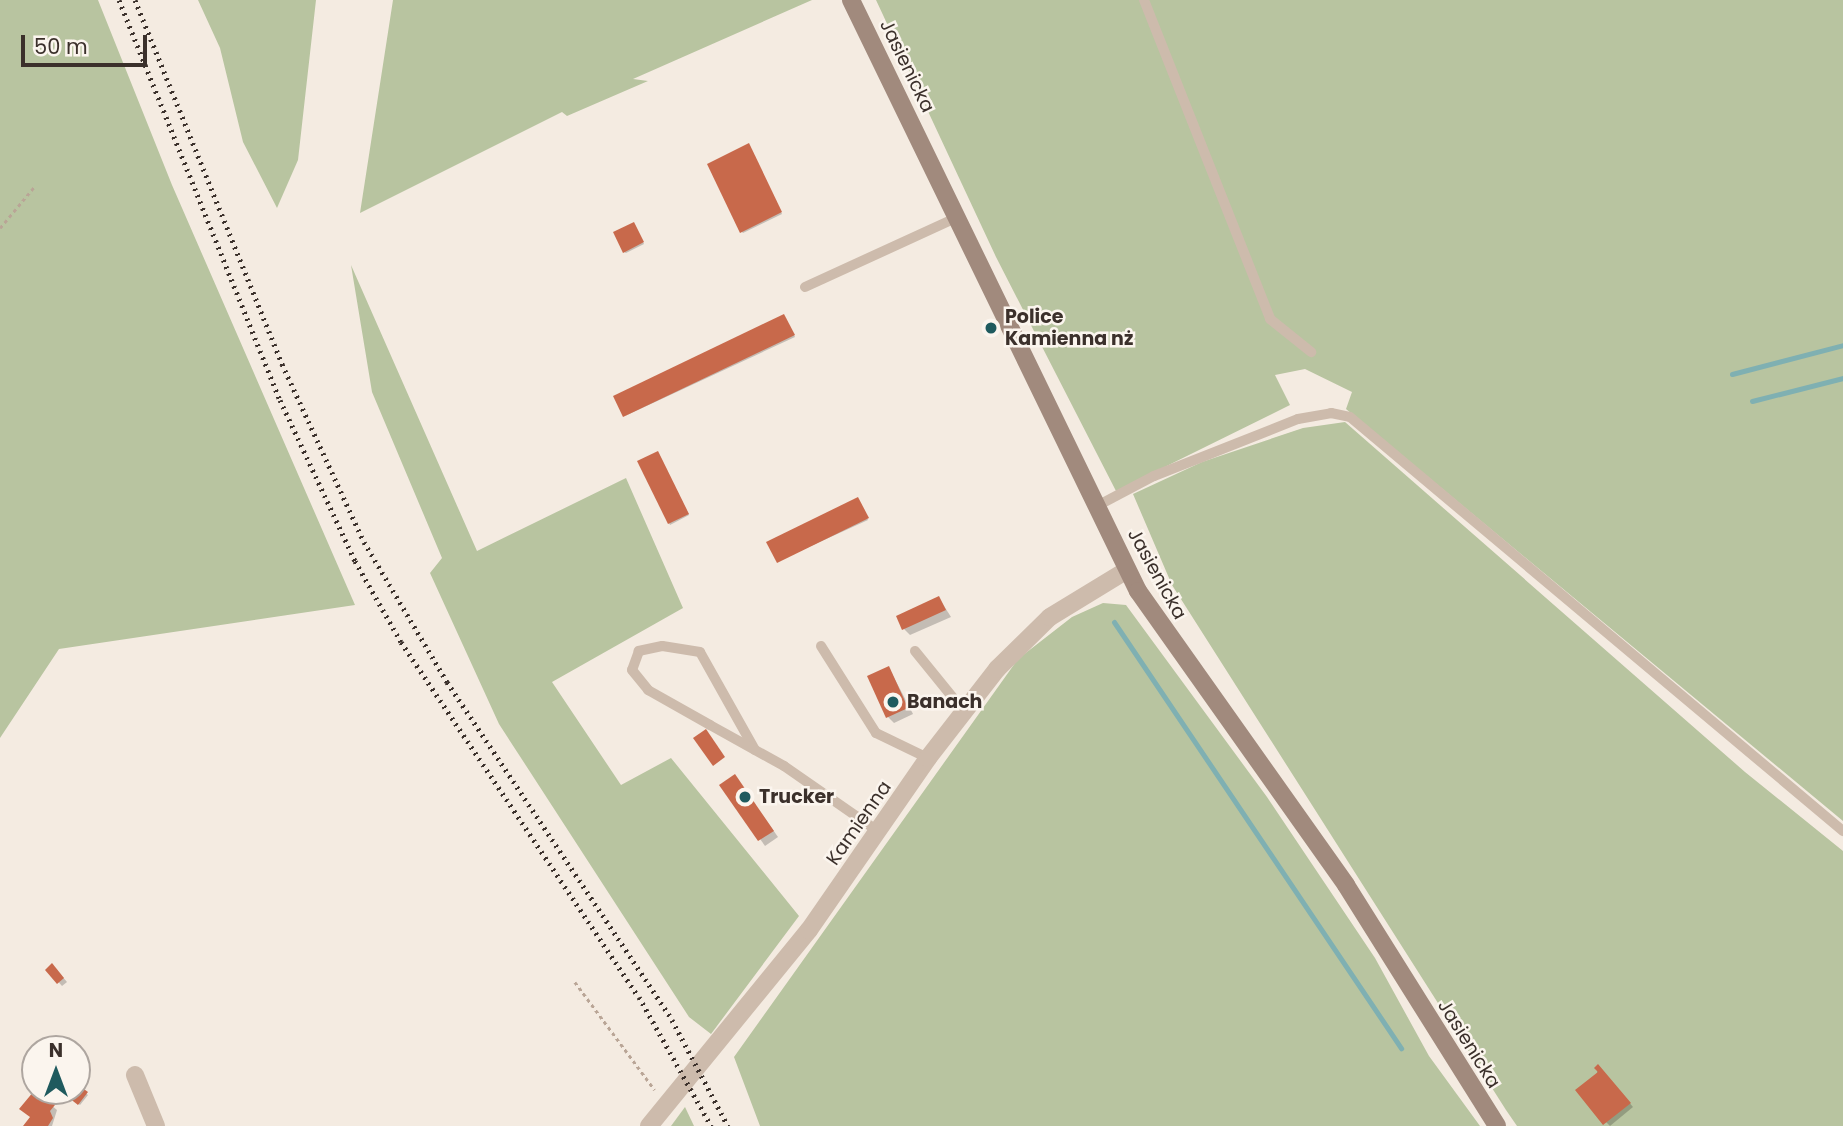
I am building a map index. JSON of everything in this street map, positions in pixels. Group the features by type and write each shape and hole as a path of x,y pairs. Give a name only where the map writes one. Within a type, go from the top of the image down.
{"main road":[{"name":"Jasienicka","path":"851,0 1127,570 1174,646 1346,885 1497,1126"}],"street":[{"name":"Kamienna","path":"649,1126 792,951 963,710 1050,617 1127,570"},
{"path":"135,1075 156,1126"}],"lane":[{"path":"1144,0 1270,319 1311,352"},
{"path":"805,287 958,217"},
{"path":"1097,506 1154,476 1298,419 1331,413 1350,417 1843,831"},
{"path":"755,750 700,652 662,646 639,651 632,670 648,690 755,750 879,832"},
{"path":"821,646 876,733 928,758"},
{"path":"915,650 963,710"}],"path":[{"path":"0,228 34,187"},
{"path":"575,982 665,1104"}],"green space":[{"path":"0,0 98,0 172,185 355,605 59,649 0,738"},
{"path":"198,0 316,0 298,160 277,208 243,142 220,48"},
{"path":"393,0 812,0 633,79 648,81 567,116 562,112 360,213"},
{"path":"876,0 1843,0 1843,821 1346,409 1352,392 1305,369 1275,375 1290,405 1116,491 996,257"},
{"path":"351,265 477,551 626,478 683,608 552,682 621,785 671,758 799,916 711,1034 689,1017 499,724 430,573 442,558 372,392"},
{"path":"1345,422 1745,772 1843,851 1843,1126 1517,1126 1172,585 1133,494 1202,462 1303,428"},
{"path":"1103,603 1126,605 1267,797 1375,958 1429,1056 1480,1126 760,1126 734,1057 1018,659 1072,617"},
{"path":"685,1107 694,1126 671,1126"}],"building":[{"path":"749,143 782,212 740,233 707,164"},
{"path":"634,222 644,242 623,253 613,232"},
{"path":"784,314 795,335 623,417 613,396"},
{"path":"658,451 689,514 668,524 637,461"},
{"path":"858,497 869,518 777,563 766,542"},
{"path":"939,596 946,610 902,630 896,616"},
{"path":"889,666 908,708 886,718 867,676"},
{"path":"706,729 725,757 713,766 693,738"},
{"path":"735,774 774,831 758,841 719,785"},
{"path":"52,963 64,978 57,984 45,970"},
{"path":"1598,1064 1631,1103 1603,1125 1575,1090 1598,1072 1594,1068"},
{"path":"22,1105 55,1105 50,1111 53,1118 48,1126 23,1126 30,1117 19,1109"}],"waterway":[{"path":"1732,374 1843,345"},
{"path":"1752,401 1843,378"},
{"path":"1114,622 1401,1048"}],"railway":[{"path":"119,0 280,400 355,561 401,642 639,997 711,1126"},
{"path":"135,0 282,364 364,542 447,682 672,1020 728,1126"}],"place":[{"name":"Police Kamienna nż","path":"991,328"},
{"name":"Banach","path":"893,702"},
{"name":"Trucker","path":"745,797"}]}
